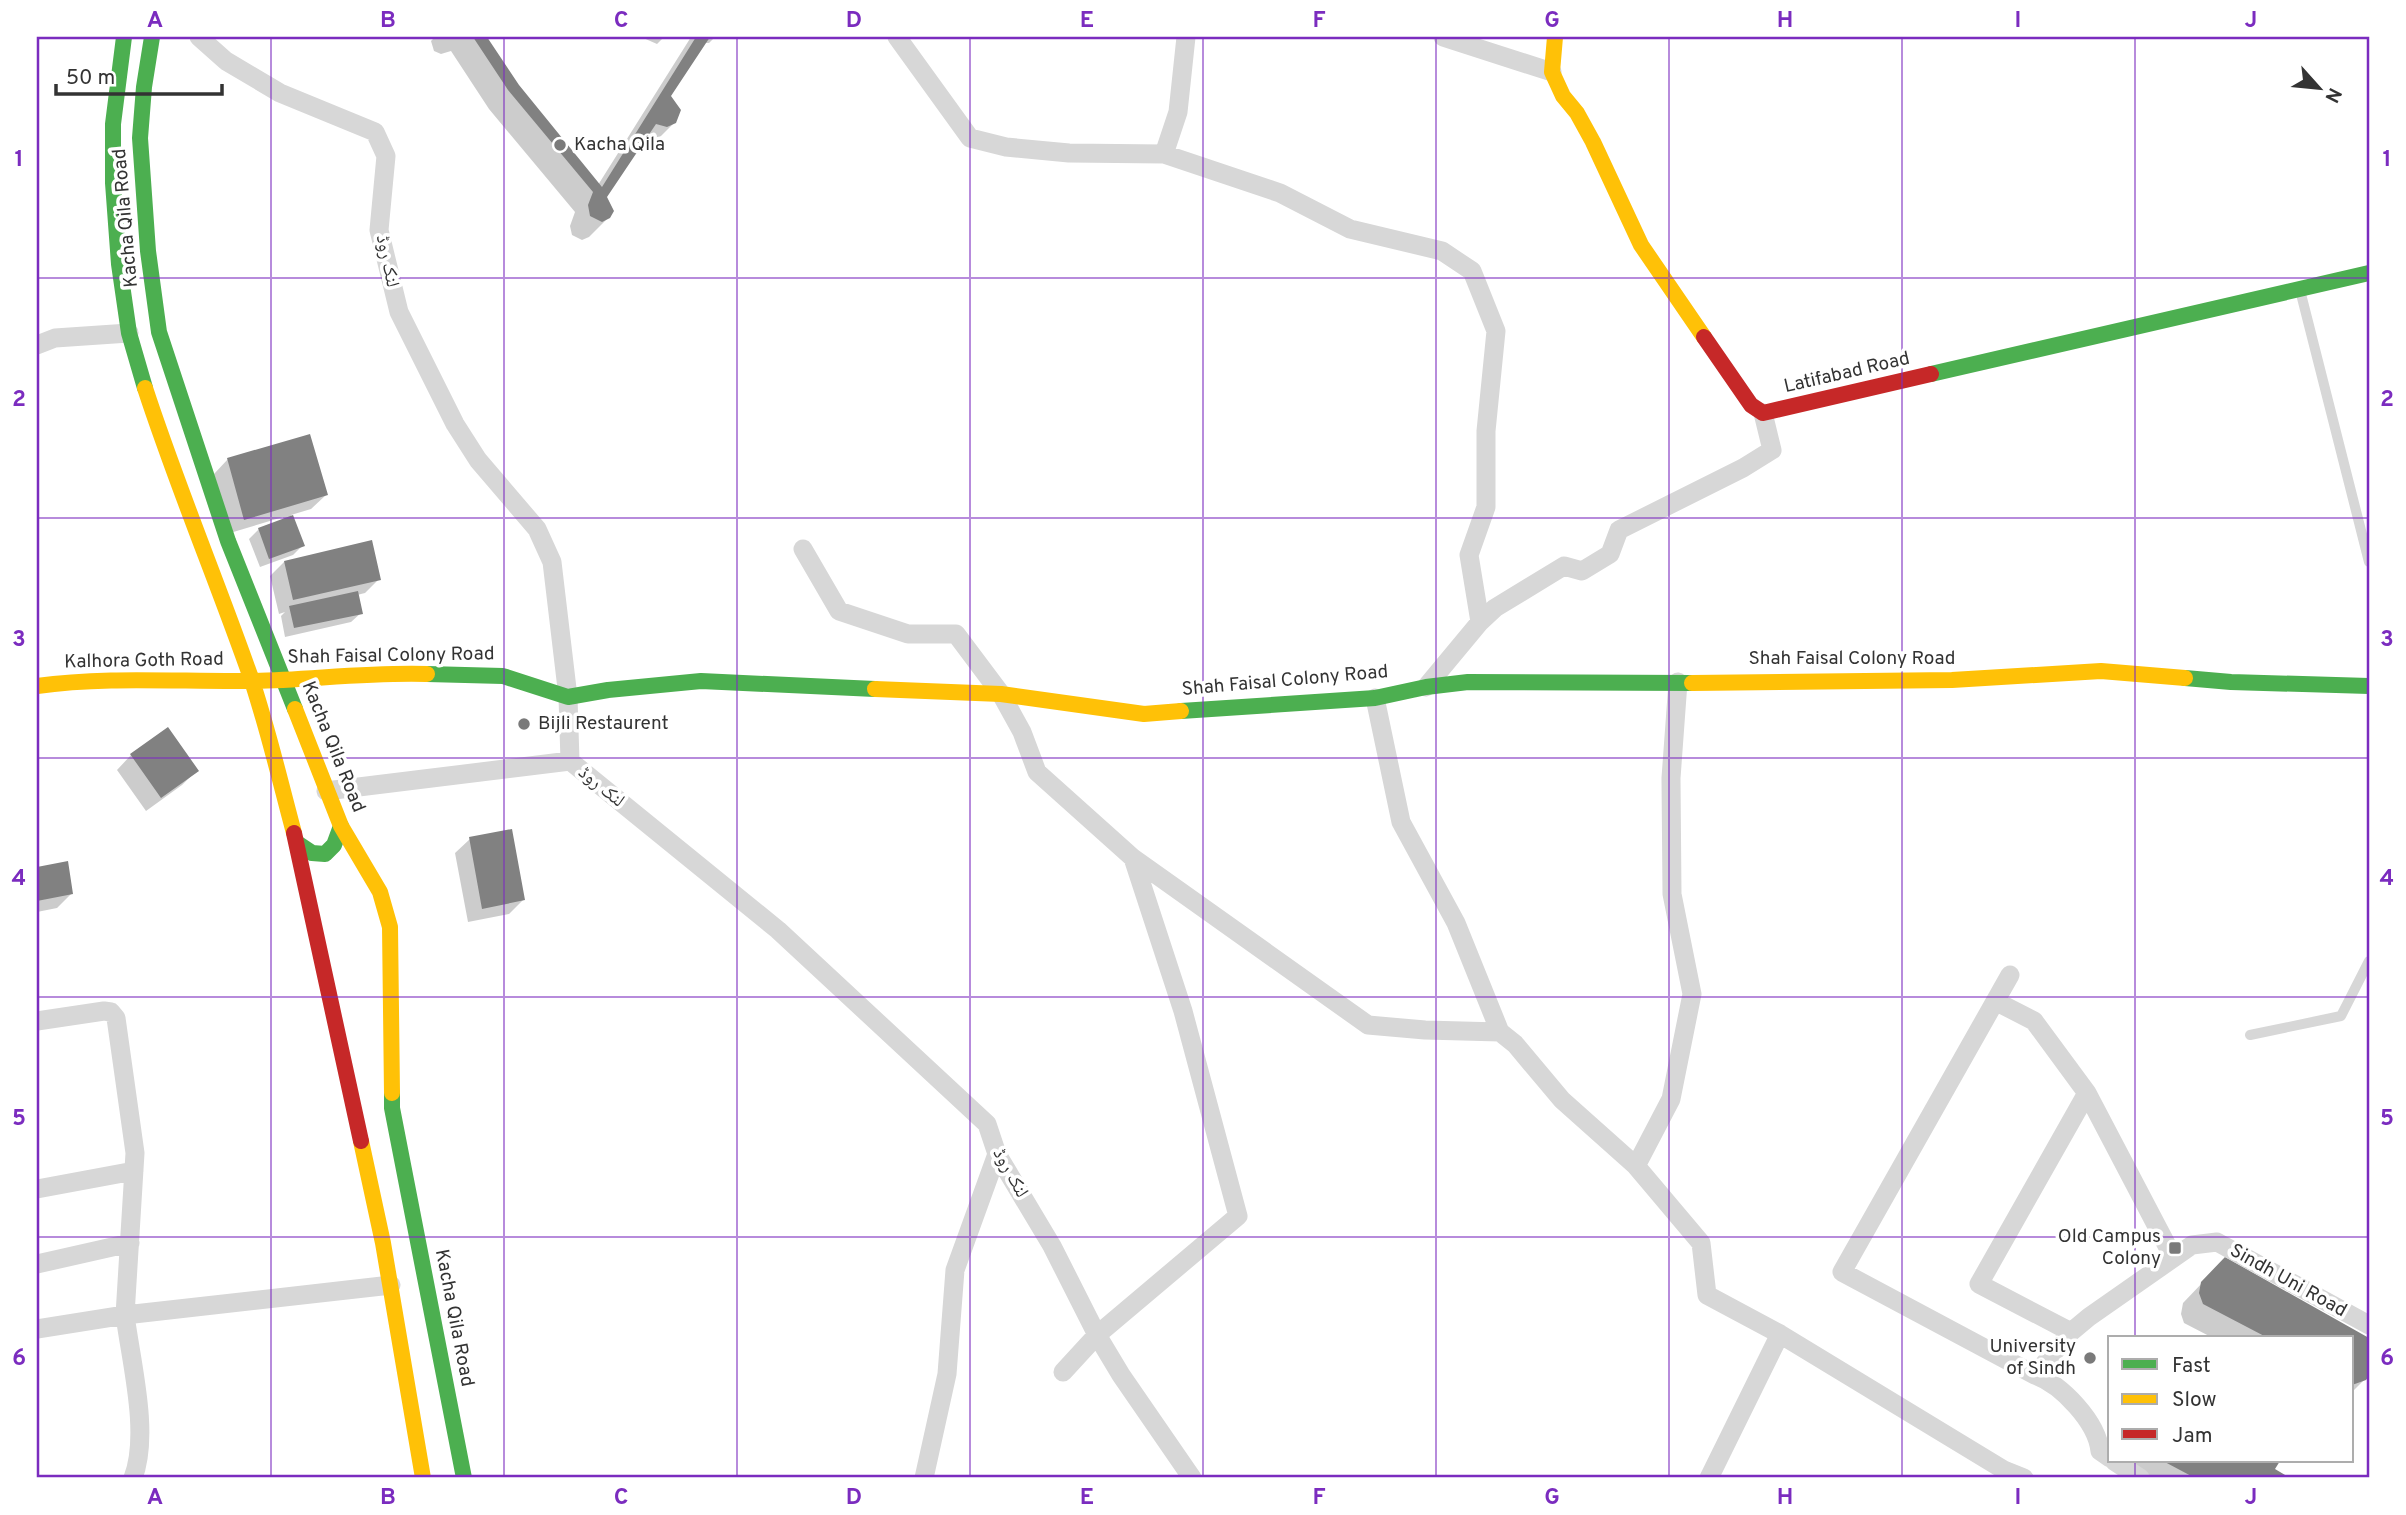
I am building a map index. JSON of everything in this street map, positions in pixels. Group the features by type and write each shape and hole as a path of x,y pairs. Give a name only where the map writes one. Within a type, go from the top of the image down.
{"street":[{"name":"Kacha Qila Road","path":"124,37 113,124 113,183 119,264 129,333 172,470 196,528 251,681 297,843 391,1284 423,1478"},
{"name":"Kacha Qila Road","path":"152,37 140,138 148,251 159,332 228,541 341,826 380,892 390,927 392,1108 463,1476"},
{"name":"لنک روڈ","path":"199,37 226,61 280,93 376,132 386,156 379,230 399,312 455,424 478,460 537,529 552,562 568,697 570,761 778,930 987,1124 997,1154 1052,1246 1097,1335 1121,1375 1192,1478"},
{"path":"897,37 970,138 1006,147 1069,153 1164,154 1280,193 1350,229 1442,251 1472,271 1496,331 1486,431 1486,508 1469,555 1480,622"},
{"path":"1164,154 1178,112 1186,37"},
{"path":"1443,37 1552,72 1555,37"},
{"name":"Latifabad Road","path":"1552,72 1563,96 1577,113 1593,142 1641,245 1751,405 1763,414 2369,273"},
{"path":"37,345 55,338 129,333"},
{"path":"1426,687 1495,608 1564,566 1582,571 1610,554 1619,530 1743,468 1773,450 1763,414"},
{"path":"803,549 839,611 908,634 956,634 1000,694 1022,732 1037,772 1133,858 1368,1025 1500,1032"},
{"name":"Shah Faisal Colony Road","path":"251,681 401,673 503,676 568,697 608,690 701,681 1000,694 1144,714 1374,698 1426,687 1468,682 1582,684 1952,680 2101,671 2231,682 2369,686"},
{"name":"Kalhora Goth Road","path":"37,686 72,681 251,681"},
{"path":"1636,1166 1671,1099 1692,994 1672,894 1671,778 1678,682"},
{"path":"1374,698 1401,822 1456,923 1500,1032 1515,1044 1562,1100 1636,1166 1701,1243 1707,1294 1780,1334 2002,1474 2024,1478"},
{"path":"326,790 570,761"},
{"path":"297,843 312,853 325,854 334,845 341,826"},
{"path":"1063,1372 1097,1335 1238,1216 1183,1011 1133,858"},
{"path":"2010,975 1842,1272 2049,1380 2069,1397 2098,1436 2100,1451 2108,1456"},
{"path":"1995,1001 2034,1021 2087,1093 2173,1258"},
{"path":"37,1021 104,1010 116,1018 135,1153 125,1315 141,1431 137,1468 133,1478"},
{"path":"2071,1332 1979,1284 2087,1093"},
{"path":"924,1478 947,1374 955,1270 997,1154"},
{"path":"37,1189 134,1171"},
{"name":"Sindh Uni Road","path":"2035,1375 2071,1332 2192,1245 2217,1242 2369,1325"},
{"path":"37,1264 130,1243"},
{"path":"37,1329 125,1315 391,1284"},
{"path":"1709,1478 1780,1334"},
{"path":"2116,1462 2140,1478"}],"lane":[{"path":"2300,289 2369,562"},
{"path":"2250,1035 2342,1016 2369,961"}],"building":[{"name":"Kacha Qila","path":"473,37 487,37 519,85 602,187 696,37 710,37 671,96 681,110 676,123 667,127 656,124 607,197 614,211 610,218 602,222 590,216 588,205 593,192 508,90"},
{"path":"310,434 328,495 244,520 227,458"},
{"path":"293,515 305,546 269,559 258,528"},
{"path":"372,540 381,580 293,600 284,561"},
{"path":"358,591 363,614 294,628 289,606"},
{"path":"168,727 199,771 161,798 130,754"},
{"path":"512,829 525,900 482,909 469,837"},
{"path":"68,861 73,894 37,901 37,867"},
{"path":"2225,1257 2369,1338 2369,1376 2354,1384 2354,1336 2264,1336 2203,1304 2199,1293 2201,1282"},
{"path":"2165,1462 2279,1462 2275,1469 2290,1478 2195,1478"}],"traffic: fast":[{"path":"124,37 113,124 113,183 119,264 129,333 145,388"},
{"path":"152,37 140,138 148,251 159,332 228,541 295,709"},
{"path":"1931,374 2369,273"},
{"path":"427,674 503,676 568,697 608,690 701,681 875,689"},
{"path":"2185,678 2369,686"},
{"path":"1181,711 1375,698 1426,687 1468,682 1692,683"},
{"path":"297,843 312,853 325,854 334,845 341,826"},
{"path":"392,1093 392,1108 464,1478"}],"traffic: slow":[{"path":"1555,37 1552,72 1563,96 1577,113 1593,142 1641,245 1704,337"},
{"path":"145,388 251,678 294,833"},
{"path":"1692,683 1952,680 2101,671 2185,678"},
{"path":"37,686 117,680 251,681 427,674"},
{"path":"875,689 1001,694 1144,714 1181,711"},
{"path":"295,709 341,826 380,892 390,927 392,1093"},
{"path":"361,1141 383,1243 423,1478"}],"traffic: jam":[{"path":"1704,337 1751,405 1763,413 1931,374"},
{"path":"294,833 361,1141"}],"place":[{"name":"Kacha Qila","path":"560,145"},
{"name":"Bijli Restaurent","path":"524,724"},
{"name":"Old Campus Colony","path":"2175,1248"},
{"name":"University of Sindh","path":"2090,1358"}]}
